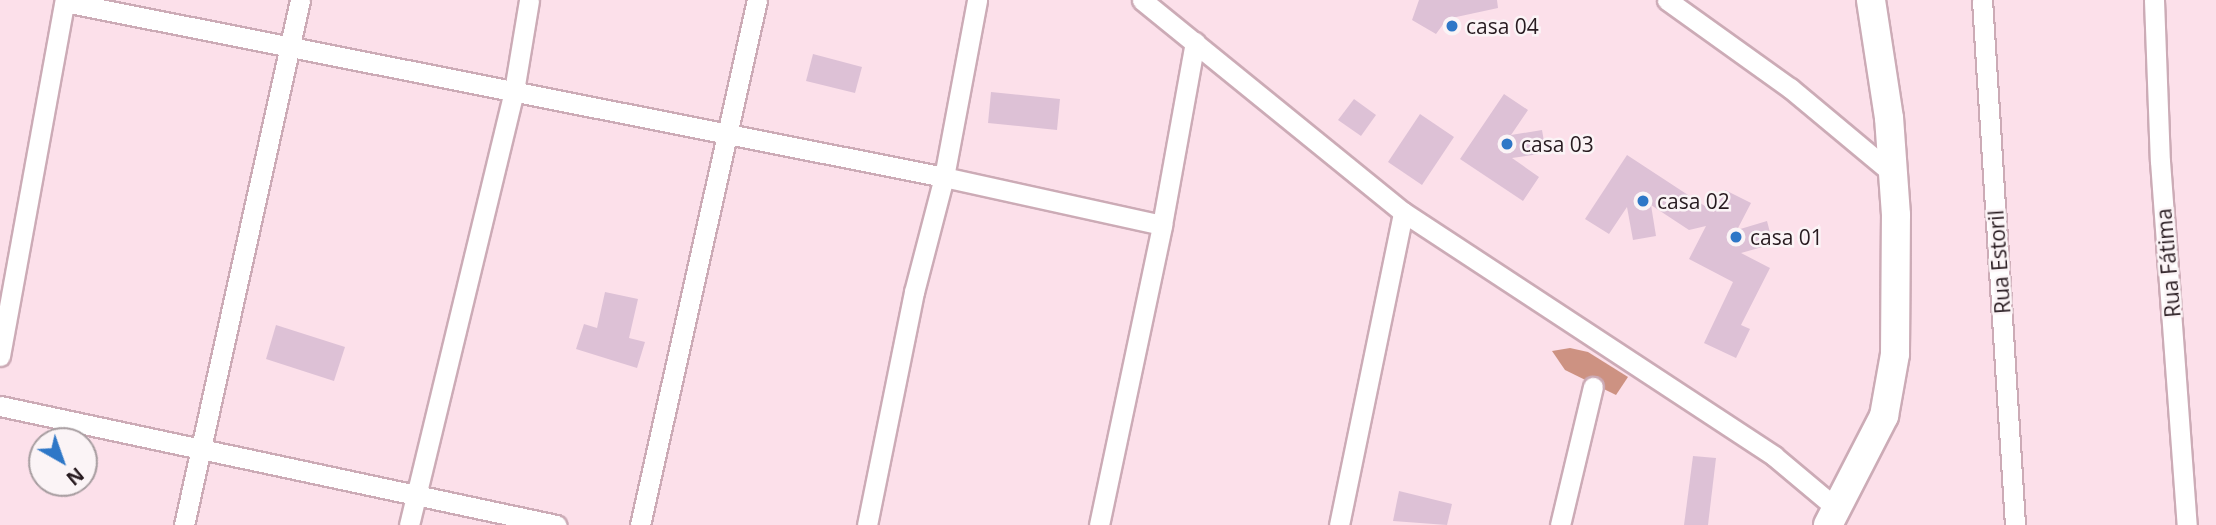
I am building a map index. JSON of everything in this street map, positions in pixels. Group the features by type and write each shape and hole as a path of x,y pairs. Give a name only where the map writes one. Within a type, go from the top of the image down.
{"main road":[{"path":"1832,517 1858,471 1889,398 1898,290 1892,173 1871,0"}],"street":[{"path":"184,525 300,0"},
{"path":"409,525 514,91 529,0"},
{"path":"640,525 757,0"},
{"path":"867,525 914,292 944,177 977,0"},
{"path":"1142,0 1403,212 1774,456 1832,517"},
{"path":"1667,0 1790,88 1892,173"},
{"name":"Rua Estoril","path":"1982,0 2015,525"},
{"name":"Rua Fátima","path":"2154,0 2160,161 2187,525"},
{"path":"0,356 65,1 944,177 1162,225"},
{"path":"1099,525 1162,225 1195,42"},
{"path":"1339,525 1403,212"},
{"path":"1560,525 1593,387"},
{"path":"0,406 201,452 556,525"}],"shaded area":[{"path":"1570,348 1588,352 1628,377 1616,395 1565,370 1552,351"}],"building":[{"path":"1419,0 1497,0 1498,8 1447,19 1436,34 1412,20"},
{"path":"813,54 862,67 855,93 806,81"},
{"path":"991,92 1060,99 1057,130 988,123"},
{"name":"casa 03","path":"1504,94 1528,110 1511,135 1542,130 1546,153 1512,158 1539,177 1523,201 1460,159"},
{"path":"1354,99 1376,115 1361,136 1338,120"},
{"path":"1420,114 1454,137 1422,185 1388,162"},
{"path":"1627,155 1714,212 1725,190 1751,203 1737,230 1767,221 1773,244 1741,253 1770,268 1741,325 1750,329 1736,358 1704,343 1733,282 1689,259 1706,226 1689,230 1651,205 1656,236 1633,240 1627,207 1609,234 1585,219"},
{"path":"605,292 638,299 629,338 645,342 637,368 576,349 584,324 597,328"},
{"path":"276,325 345,347 334,381 266,359"},
{"path":"1693,456 1716,458 1708,525 1684,525"},
{"path":"1399,491 1452,504 1447,525 1393,521"}],"place":[{"name":"casa 04","path":"1452,26"},
{"name":"casa 03","path":"1507,144"},
{"name":"casa 02","path":"1643,201"},
{"name":"casa 01","path":"1736,237"}]}
